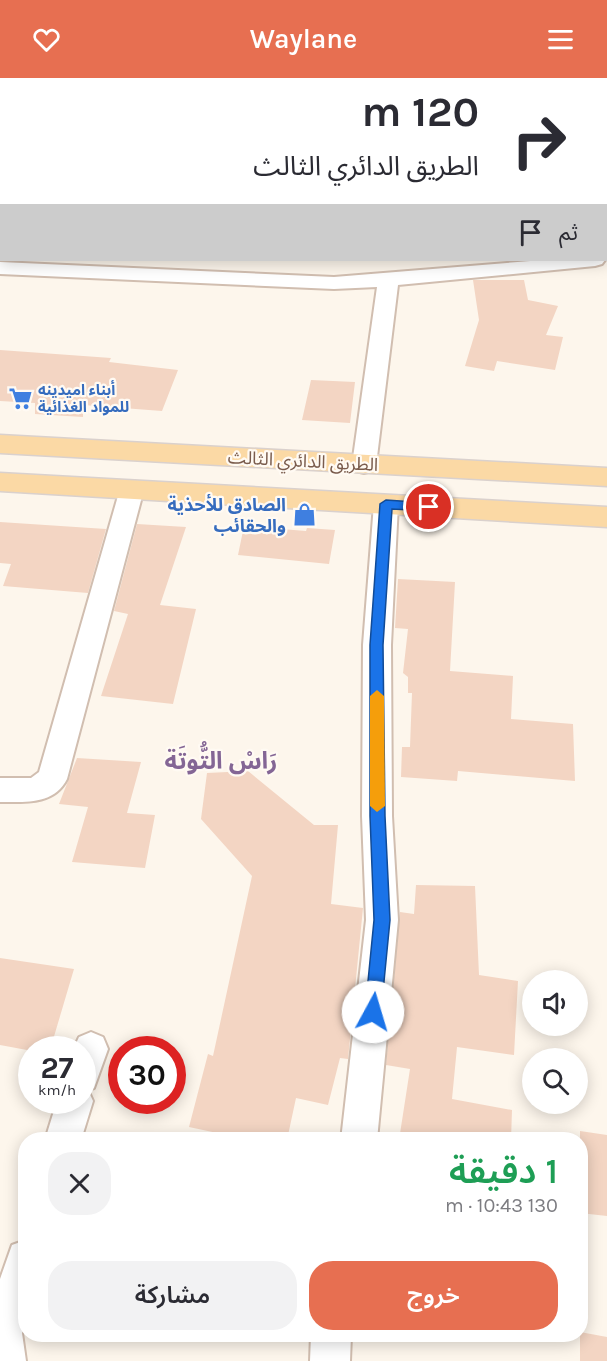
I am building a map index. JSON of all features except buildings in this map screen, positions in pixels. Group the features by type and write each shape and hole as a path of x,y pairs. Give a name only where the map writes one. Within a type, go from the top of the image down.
{"main road":[{"name":"الطريق الدائري الثالث","path":"0,444 607,477"},
{"path":"0,482 607,518"}],"street":[{"path":"364,465 383,334 378,281 367,261"},
{"path":"0,268 277,282 378,281 585,261"},
{"path":"0,790 36,790 52,779 132,489"},
{"path":"359,1132 382,920 377,816 377,645 386,504"},
{"path":"65,1132 71,1114"},
{"path":"6,1361 2,1334 18,1284"},
{"path":"330,1361 331,1342"}],"slow traffic":[{"path":"377,696 377,806"}],"place":[{"name":"أبناء اميدينه للمواد الغذائية","path":"20,399"},
{"name":"الصادق للأحذية والحقائب","path":"304,515"}],"district":[{"name":"رَاسْ التُّوتَة","path":"221,761"}],"route":[{"path":"373,1012 382,920 377,816 377,645 386,504 429,507"}]}
